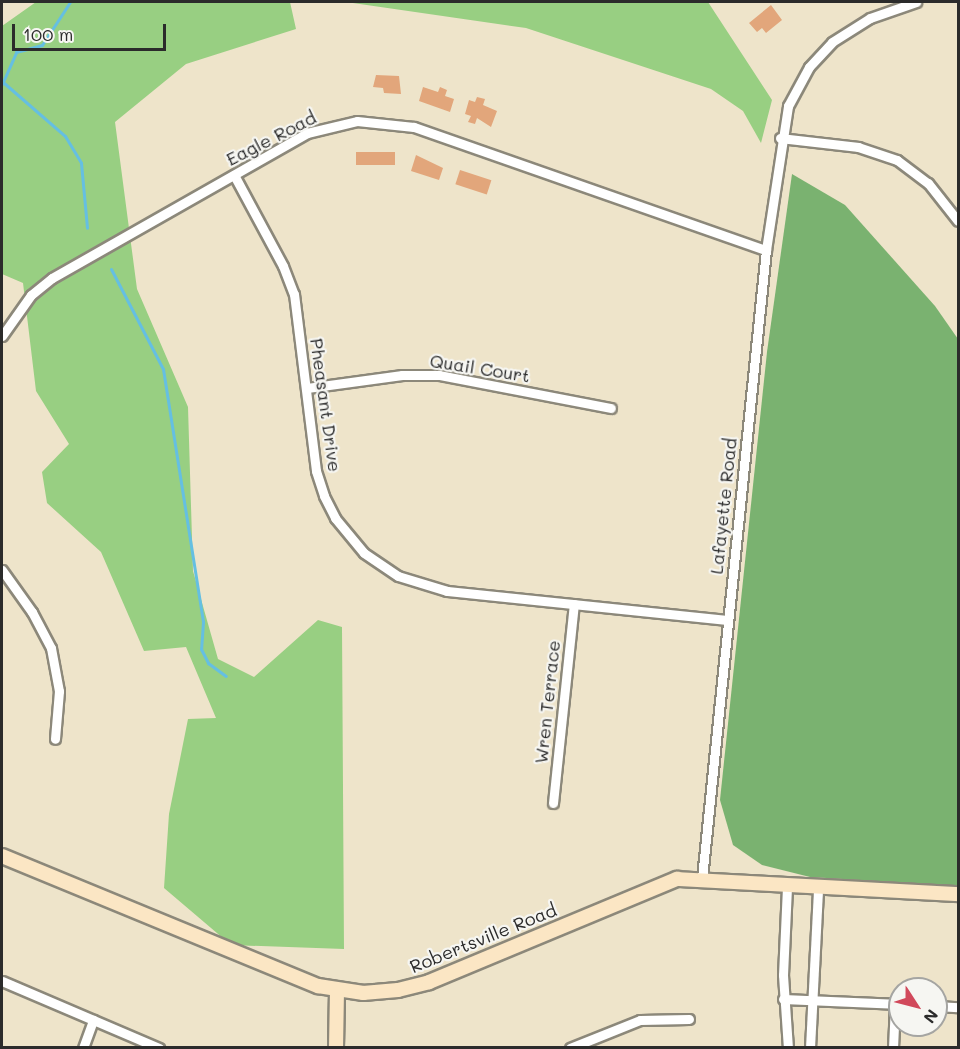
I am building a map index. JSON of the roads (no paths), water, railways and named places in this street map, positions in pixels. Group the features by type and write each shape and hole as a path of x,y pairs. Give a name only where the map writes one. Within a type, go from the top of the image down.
{"street":[{"name":"Lafayette Road","path":"702,878 766,250 780,138 792,96 821,53 862,22 916,2"},
{"name":"Eagle Road","path":"2,336 31,295 52,278 322,128 357,121 396,123 766,250"},
{"path":"780,138 858,147 897,160 928,183 958,220"},
{"name":"Pheasant Drive","path":"234,175 289,280 307,388 316,471 324,496 342,527 364,553 398,576 427,586 728,620"},
{"name":"Quail Court","path":"307,388 402,375 439,375 611,408"},
{"path":"2,570 32,612 51,648 59,691 55,739"},
{"name":"Wren Terrace","path":"554,803 574,604"},
{"name":"Robertsville Road","path":"2,856 307,981 337,990 382,992 429,982 646,889 677,879 702,878 788,887 958,894"},
{"path":"788,887 783,999 788,1047"},
{"path":"810,1047 818,888"},
{"path":"2,981 159,1047"},
{"path":"336,1047 337,990"},
{"path":"783,999 888,1004"},
{"path":"570,1047 640,1020 689,1019"},
{"path":"83,1047 93,1020"}],"waterway":[{"path":"2,84 16,52 42,45 70,2"},
{"path":"4,83 65,136 81,163 87,228"},
{"path":"111,269 163,369 203,622 201,649 208,663 226,676"}]}
